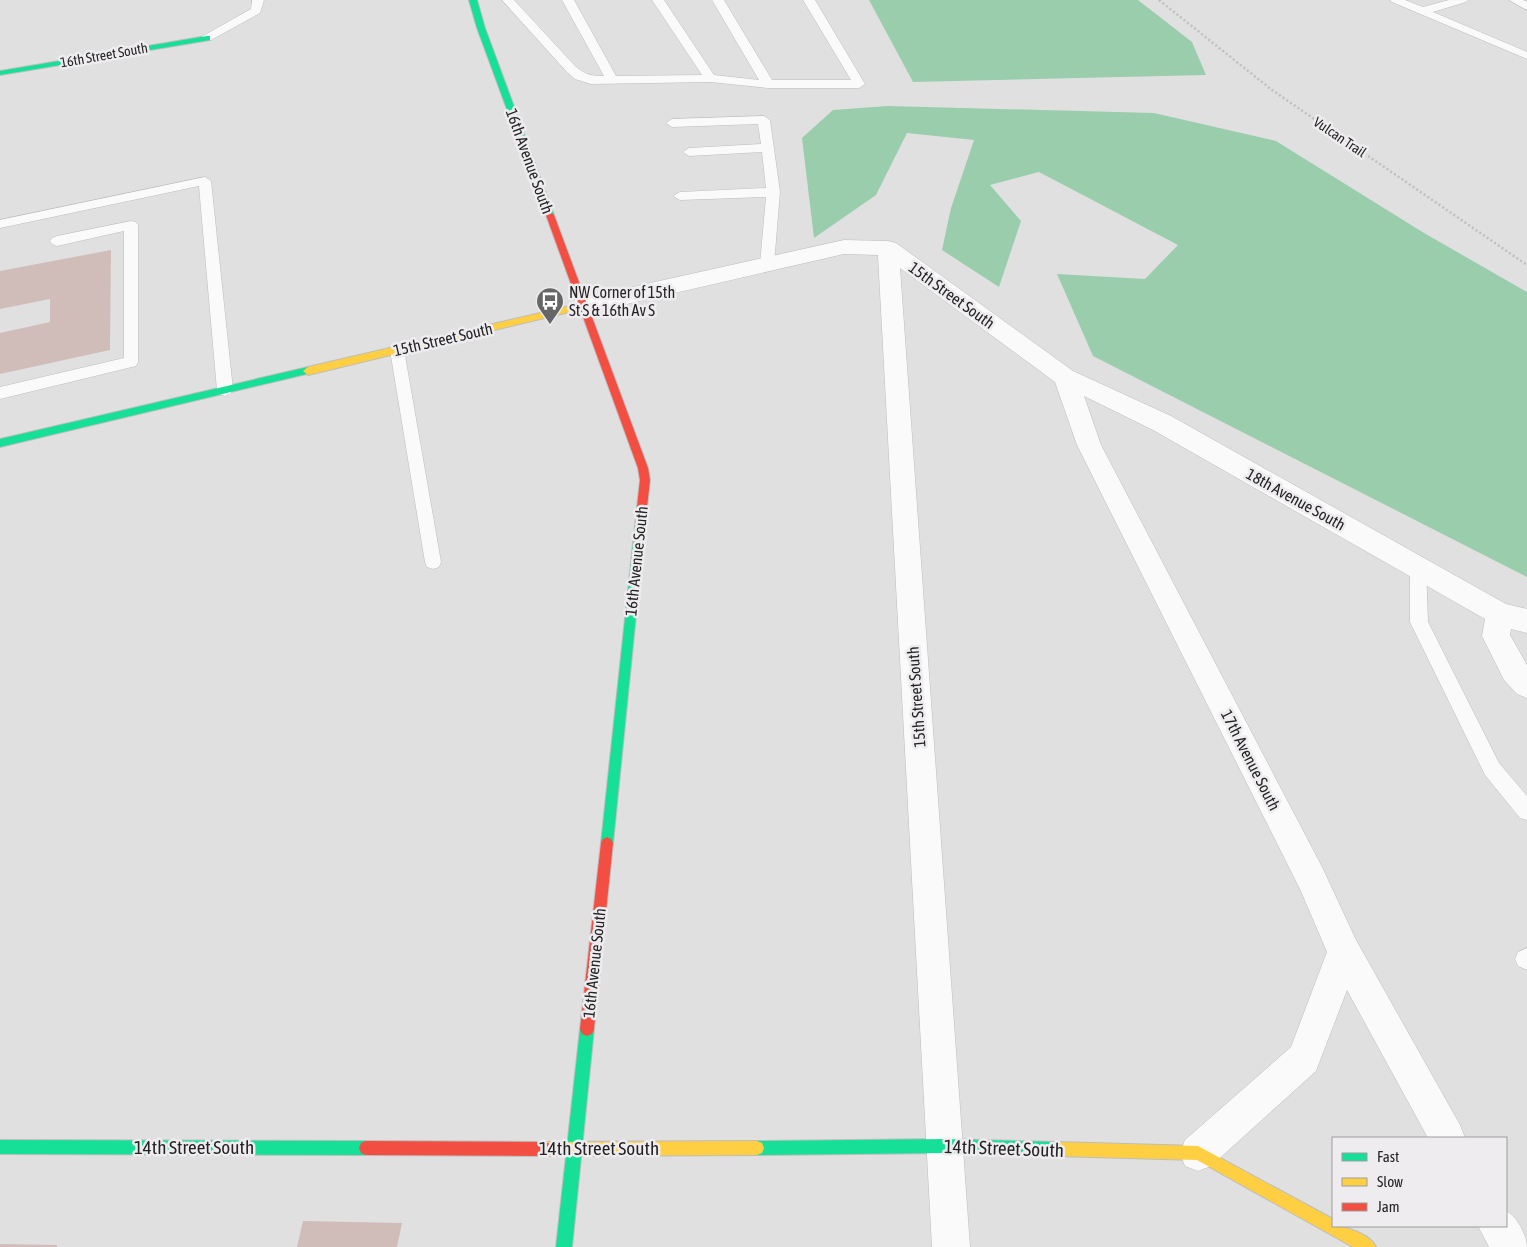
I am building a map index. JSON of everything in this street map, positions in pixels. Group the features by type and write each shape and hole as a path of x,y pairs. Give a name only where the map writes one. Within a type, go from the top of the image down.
{"street":[{"name":"16th Avenue South","path":"472,0 643,468 645,480 564,1247"},
{"name":"16th Street South","path":"0,73 207,38"},
{"name":"15th Street South","path":"0,443 583,306 844,247 888,248 1065,377"},
{"name":"15th Street South","path":"888,248 945,1146"},
{"name":"18th Avenue South","path":"1065,377 1162,423 1500,614 1527,621"},
{"name":"17th Avenue South","path":"1065,377 1089,445 1311,878 1344,952 1446,1137"},
{"path":"1500,614 1496,636 1514,671 1527,686"},
{"path":"1198,1153 1304,1059 1344,952"},
{"name":"14th Street South","path":"0,1147 574,1149 945,1146 1198,1153 1368,1247"},
{"path":"945,1146 951,1247"},
{"path":"1498,1227 1511,1247"}],"lane":[{"path":"207,38 256,11 258,0"},
{"path":"508,0 579,76 590,80 710,78 768,84 859,84 809,0"},
{"path":"568,0 613,81"},
{"path":"658,0 710,78"},
{"path":"718,0 768,84"},
{"path":"1396,0 1527,56"},
{"path":"1422,11 1462,0"},
{"path":"1516,0 1527,8"},
{"path":"672,123 764,120 773,192 767,264"},
{"path":"689,152 769,148"},
{"path":"0,224 205,181 225,390"},
{"path":"680,196 773,192"},
{"path":"0,393 131,362 131,225 57,241"},
{"path":"397,350 433,562"},
{"path":"1418,568 1419,622 1492,769 1527,812"}],"path":[{"name":"Vulcan Trail","path":"1160,0 1272,90 1527,264"}],"green space":[{"path":"869,0 1138,0 1192,42 1206,75 913,82"},
{"path":"888,106 1154,113 1276,141 1424,233 1527,292 1527,577 1093,356 1057,274 1145,279 1178,245 1039,172 990,185 1021,221 999,287 942,250 951,208 974,140 907,133 876,195 814,238 802,138 833,110"}],"building":[{"path":"111,250 110,350 0,374 0,333 50,322 50,299 0,309 0,271"},
{"path":"303,1221 402,1223 397,1247 297,1247"},
{"path":"0,1244 57,1245 57,1247 0,1247"}],"traffic: fast":[{"path":"473,0 481,28 550,215"},
{"path":"0,73 207,38"},
{"path":"0,443 308,371"},
{"path":"607,843 641,516"},
{"path":"564,1247 587,1029"},
{"path":"757,1148 945,1146 1056,1149"},
{"path":"0,1147 366,1148"}],"traffic: slow":[{"path":"308,371 583,306"},
{"path":"545,1149 757,1148"},
{"path":"1056,1149 1198,1153 1368,1247"}],"traffic: jam":[{"path":"550,215 643,468 645,480 641,516"},
{"path":"587,1029 607,843"},
{"path":"366,1148 545,1149"}],"place":[{"name":"NW Corner of 15th St S & 16th Av S","path":"550,325"}]}
